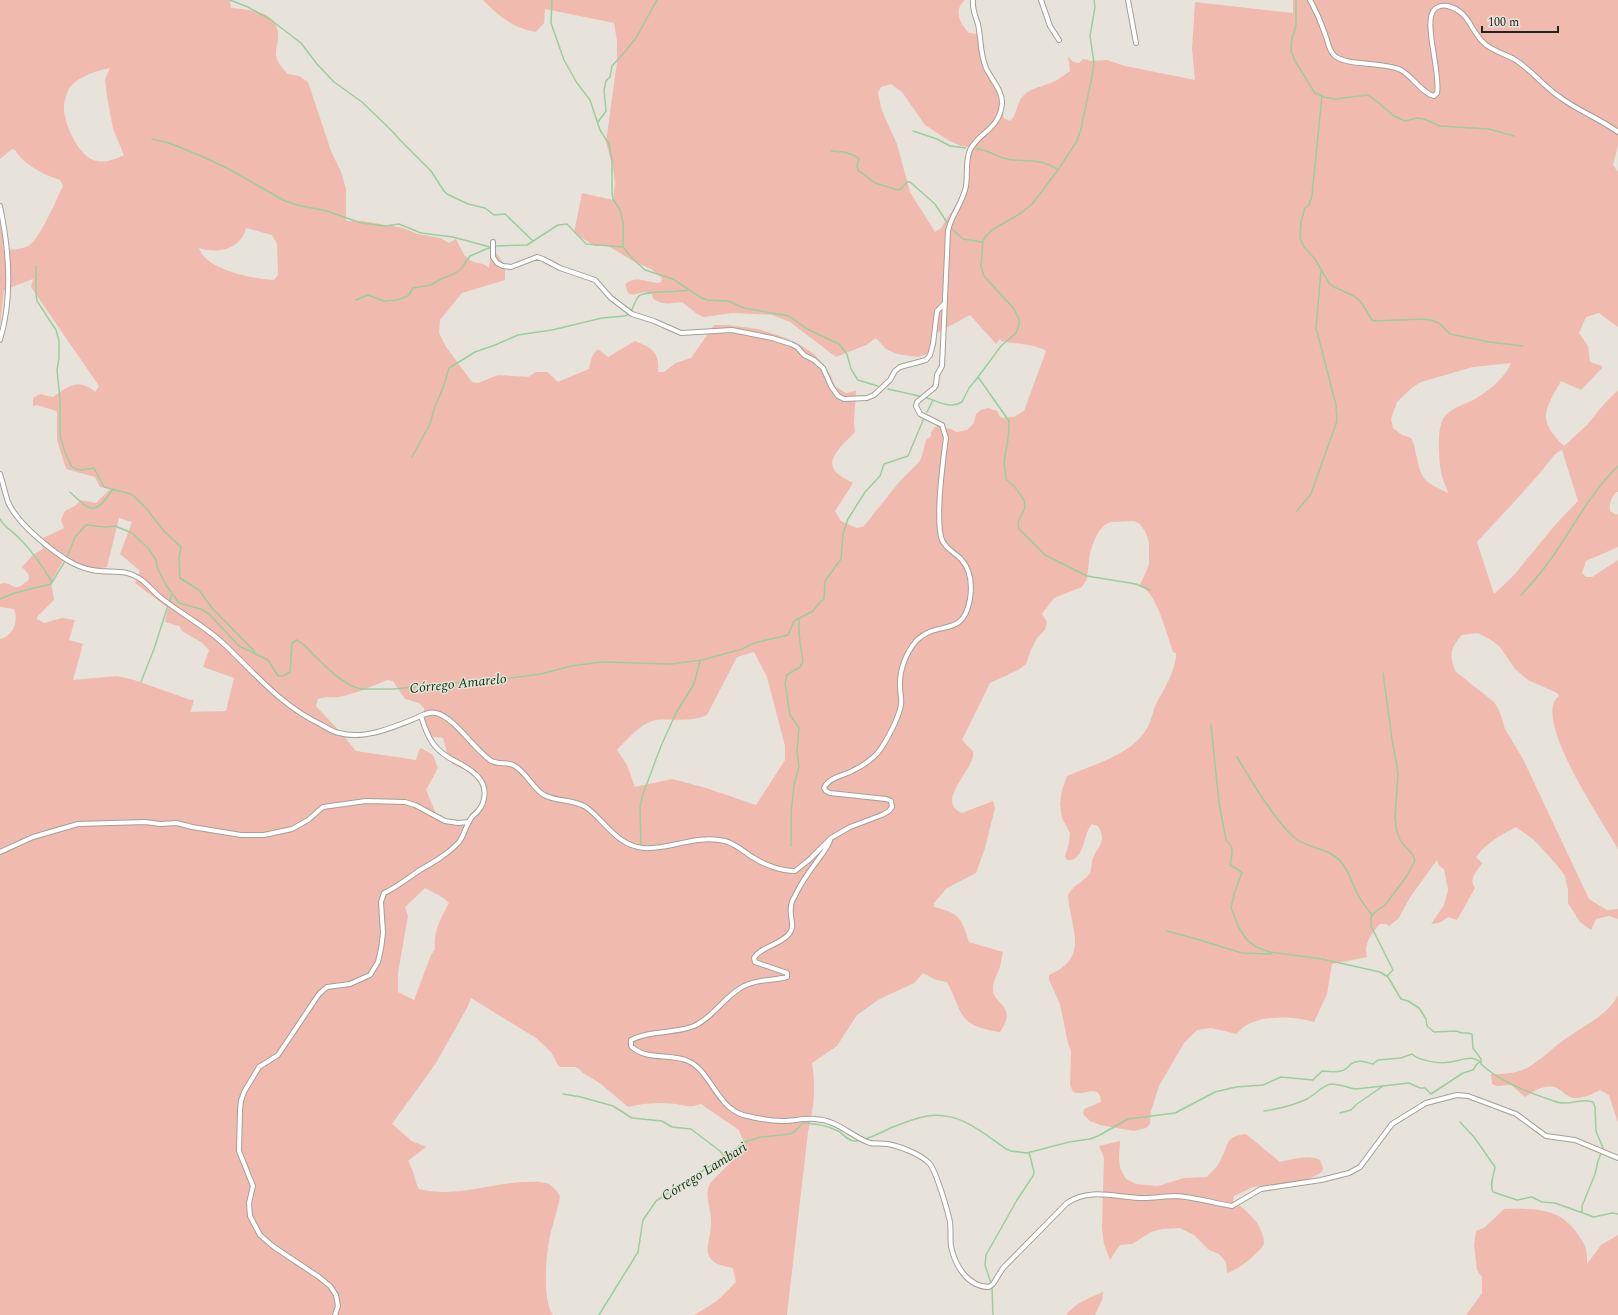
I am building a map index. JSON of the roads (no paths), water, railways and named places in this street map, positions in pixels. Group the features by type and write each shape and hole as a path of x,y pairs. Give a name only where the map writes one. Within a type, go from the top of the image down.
{"street":[{"path":"0,474 7,500 19,520 48,547 79,567 95,571 129,573 142,580 160,596 225,645 271,691 304,717 338,733 364,735 432,712 442,715 455,725 492,762 515,766 544,795 578,804 587,808 608,829 623,841 636,847 653,848 688,841 718,840 728,842 742,849 753,858 767,864 786,871 794,871 809,860 831,838 850,827 882,815 889,811 892,807 891,801 886,799 830,793 824,788 826,784 836,777 852,771 864,764 881,749 890,733 900,707 900,679 909,651 918,640 927,634 960,623 964,618 970,600 971,580 967,568 962,560 946,548 942,540 939,525 946,438 945,430 942,425 920,414 916,406 917,402 930,392 936,384 936,378 942,366 948,231 950,221 966,187 967,164 970,151 973,145 993,126 998,119 1002,104 1001,94 984,61 978,23 973,10 973,0"},
{"path":"1041,0 1050,26 1059,40"},
{"path":"1128,0 1136,43"},
{"path":"1310,0 1329,47 1337,58 1399,68 1429,95 1434,96 1437,93 1438,82 1430,28 1430,18 1433,10 1439,6 1454,8 1467,17 1484,44 1514,59 1559,97 1604,122 1618,132"},
{"path":"0,206 4,228 8,296 7,311 0,340"},
{"path":"493,242 493,256 497,263 503,266 511,267 537,257 543,259 560,268 588,276 595,280 611,298 632,314 659,323 681,333 732,330 772,338 791,344 823,368 838,396 844,399 867,398 874,395 890,380 895,371 900,367 926,360 930,355 933,344 937,311 944,304"},
{"path":"335,1315 338,1306 336,1295 330,1286 320,1277 269,1243 260,1235 250,1216 253,1186 239,1151 241,1101 244,1092 259,1067 278,1055 319,994 327,987 350,984 370,975 378,962 381,949 383,932 381,902 384,894 432,864 452,849 466,832 469,822 484,804 485,795 479,778 464,766 447,758 436,748 427,736 421,716"},
{"path":"0,852 33,837 78,824 145,822 160,824 177,823 241,835 264,834 292,829 308,820 322,807 366,801 411,803 445,821 458,823 469,822"},
{"path":"831,838 829,847 816,862 796,894 791,907 792,930 788,936 757,953 754,958 755,962 787,973 787,977 739,988 704,1020 694,1026 681,1030 639,1036 631,1040 631,1046 636,1051 644,1054 675,1057 687,1060 696,1065 724,1101 733,1110 742,1115 776,1120 815,1119 832,1122 870,1143 888,1144 914,1153 929,1162 936,1175 950,1222 951,1248 964,1274 969,1281 976,1285 989,1287 993,1284 1004,1268 1067,1203 1075,1198 1087,1194 1144,1198 1175,1196 1207,1200 1232,1206 1261,1189 1321,1180 1349,1173 1360,1167 1392,1124 1426,1103 1453,1095 1468,1096 1516,1114 1528,1121 1546,1136 1574,1140 1618,1158"}],"waterway":[{"path":"230,0 248,7 271,20 301,43 317,64 334,82 362,102 431,171 447,194 468,204 485,208 494,215 505,214 533,241"},
{"path":"552,0 551,23 564,60 577,83 590,100 600,130 609,144 612,161 612,193 613,199 620,210 623,222 623,247"},
{"path":"598,122 606,111 604,90 606,81 610,77 612,66 636,38 657,0"},
{"name":"Córrego Amarelo","path":"927,398 949,405 962,402 969,388 1001,346 1016,333 1019,325 1019,319 1014,309 984,276 981,266 983,241 992,230 1021,213 1032,204 1058,170 1077,141 1081,129 1094,63 1090,36 1095,7 1094,0"},
{"path":"1296,0 1296,25 1292,37 1291,51 1295,61 1315,93 1324,97 1335,99 1368,95 1394,116 1405,121 1417,118 1424,119 1440,126 1489,129 1514,136"},
{"path":"1322,96 1312,195 1309,205 1305,208 1301,222 1300,238 1304,247 1315,259 1329,283 1334,287 1354,296 1361,302 1372,320 1375,321 1431,320 1439,323 1450,334 1489,342 1523,346"},
{"path":"913,131 937,139 950,146 966,148"},
{"path":"152,139 169,143 199,155 227,168 285,201 297,205 327,211 361,223 385,226 399,224 421,233 453,237 490,247"},
{"path":"976,149 990,152 999,157 1011,160 1044,163 1058,170"},
{"path":"831,151 846,153 859,159 857,166 858,170 875,183 898,190 907,182 910,182 935,204 948,224"},
{"path":"495,246 527,245 558,225 567,224 586,244 623,247 645,270 673,279 707,300 728,301 744,308 789,316 807,329 839,344 847,354 851,369 858,380 878,386"},
{"path":"952,229 963,239 982,242"},
{"path":"356,300 368,295 384,301 397,300 408,296 413,288 431,285 454,274 461,269 470,256 491,247"},
{"path":"36,266 37,301 56,330 59,341 57,370 60,399 60,436 66,455 72,467 81,470 94,468 104,487 131,494 146,508 163,530 181,547 179,559 180,578 199,590 212,608 255,652"},
{"path":"1296,512 1311,494 1337,421 1336,405 1316,328 1321,271"},
{"path":"412,457 430,424 449,368 475,352 518,335 552,330 602,318 628,315 637,298 642,294 688,290"},
{"path":"978,377 1009,421 1009,433 1004,462 1006,479 1015,487 1024,500 1025,508 1018,522 1019,529 1045,555 1087,576 1136,584 1150,590"},
{"path":"888,389 919,396"},
{"name":"Córrego Amarelo","path":"927,412 933,400"},
{"name":"Córrego Amarelo","path":"67,558 75,537 86,525 106,527 115,526 132,533 149,549 156,560 157,567 166,585 179,603 201,609 209,614 239,646 268,660 278,676 283,676 290,672 292,643 297,640 339,678 355,687 362,689 394,689 487,681 541,674 571,666 601,662 671,664 702,660 742,649 754,643 788,635 794,621 813,611 824,599 825,581 841,559 843,534 848,519 865,492 880,476 884,464 908,456 924,418"},
{"path":"1521,595 1546,566 1593,495 1618,466"},
{"path":"70,492 83,504 93,508 102,503 113,489"},
{"path":"0,519 4,525 18,536 29,549 52,582"},
{"name":"Córrego Amarelo","path":"0,599 14,593 51,584 65,561"},
{"path":"141,682 154,649 172,593"},
{"path":"791,846 791,814 794,785 799,766 797,752 799,728 790,715 785,683 787,675 800,667 803,662 799,634 799,618"},
{"path":"641,846 640,807 643,794 661,746 676,713 694,684 700,661"},
{"path":"1383,673 1398,773 1395,816 1396,828 1400,840 1413,855 1415,861 1406,877 1385,905 1371,917 1371,926 1393,970 1387,976"},
{"path":"1211,725 1219,803 1226,840 1232,848 1230,865 1242,873 1235,891 1231,908 1239,928 1247,940 1256,947 1270,952 1322,959 1380,972 1388,977 1401,999 1408,1001 1419,1008 1426,1019 1427,1026 1434,1032 1456,1031 1472,1034 1473,1048 1481,1059 1481,1064 1496,1076 1521,1089 1557,1102 1593,1102 1595,1107 1596,1131 1603,1148 1595,1174 1582,1206 1582,1213"},
{"path":"1237,757 1264,800 1288,832 1296,839 1307,845 1332,854 1342,863 1358,895 1372,915"},
{"path":"1167,931 1242,953 1272,954"},
{"name":"Córrego Lambari","path":"599,1315 638,1252 643,1220 656,1201 727,1155 744,1142 761,1137 790,1134 803,1123 830,1127 848,1139 856,1141 870,1137 905,1122 927,1116 939,1115 970,1124 1006,1149 1027,1153 1069,1142 1090,1139 1128,1119 1175,1113 1215,1092 1236,1087 1263,1085 1281,1077 1313,1080 1322,1071 1343,1071 1351,1064 1356,1062 1362,1061 1373,1064 1378,1060 1401,1058 1412,1054 1424,1060 1435,1062 1446,1063 1470,1058 1480,1062"},
{"path":"1264,1111 1302,1101 1325,1086 1331,1084 1356,1089 1409,1083 1420,1088 1425,1088 1431,1094 1463,1073 1473,1070 1480,1062"},
{"path":"1340,1113 1351,1110 1383,1086"},
{"path":"563,1094 581,1097 613,1106 632,1118 662,1121 672,1127 691,1129 720,1151 724,1156"},
{"path":"1460,1122 1474,1137 1495,1167 1492,1183 1493,1192 1517,1200 1532,1197 1542,1202 1555,1203 1594,1217 1612,1213 1618,1214"},
{"path":"991,1283 985,1265 986,1255 1017,1200 1033,1176 1034,1172 1029,1152"},
{"path":"992,1287 993,1315"}]}
